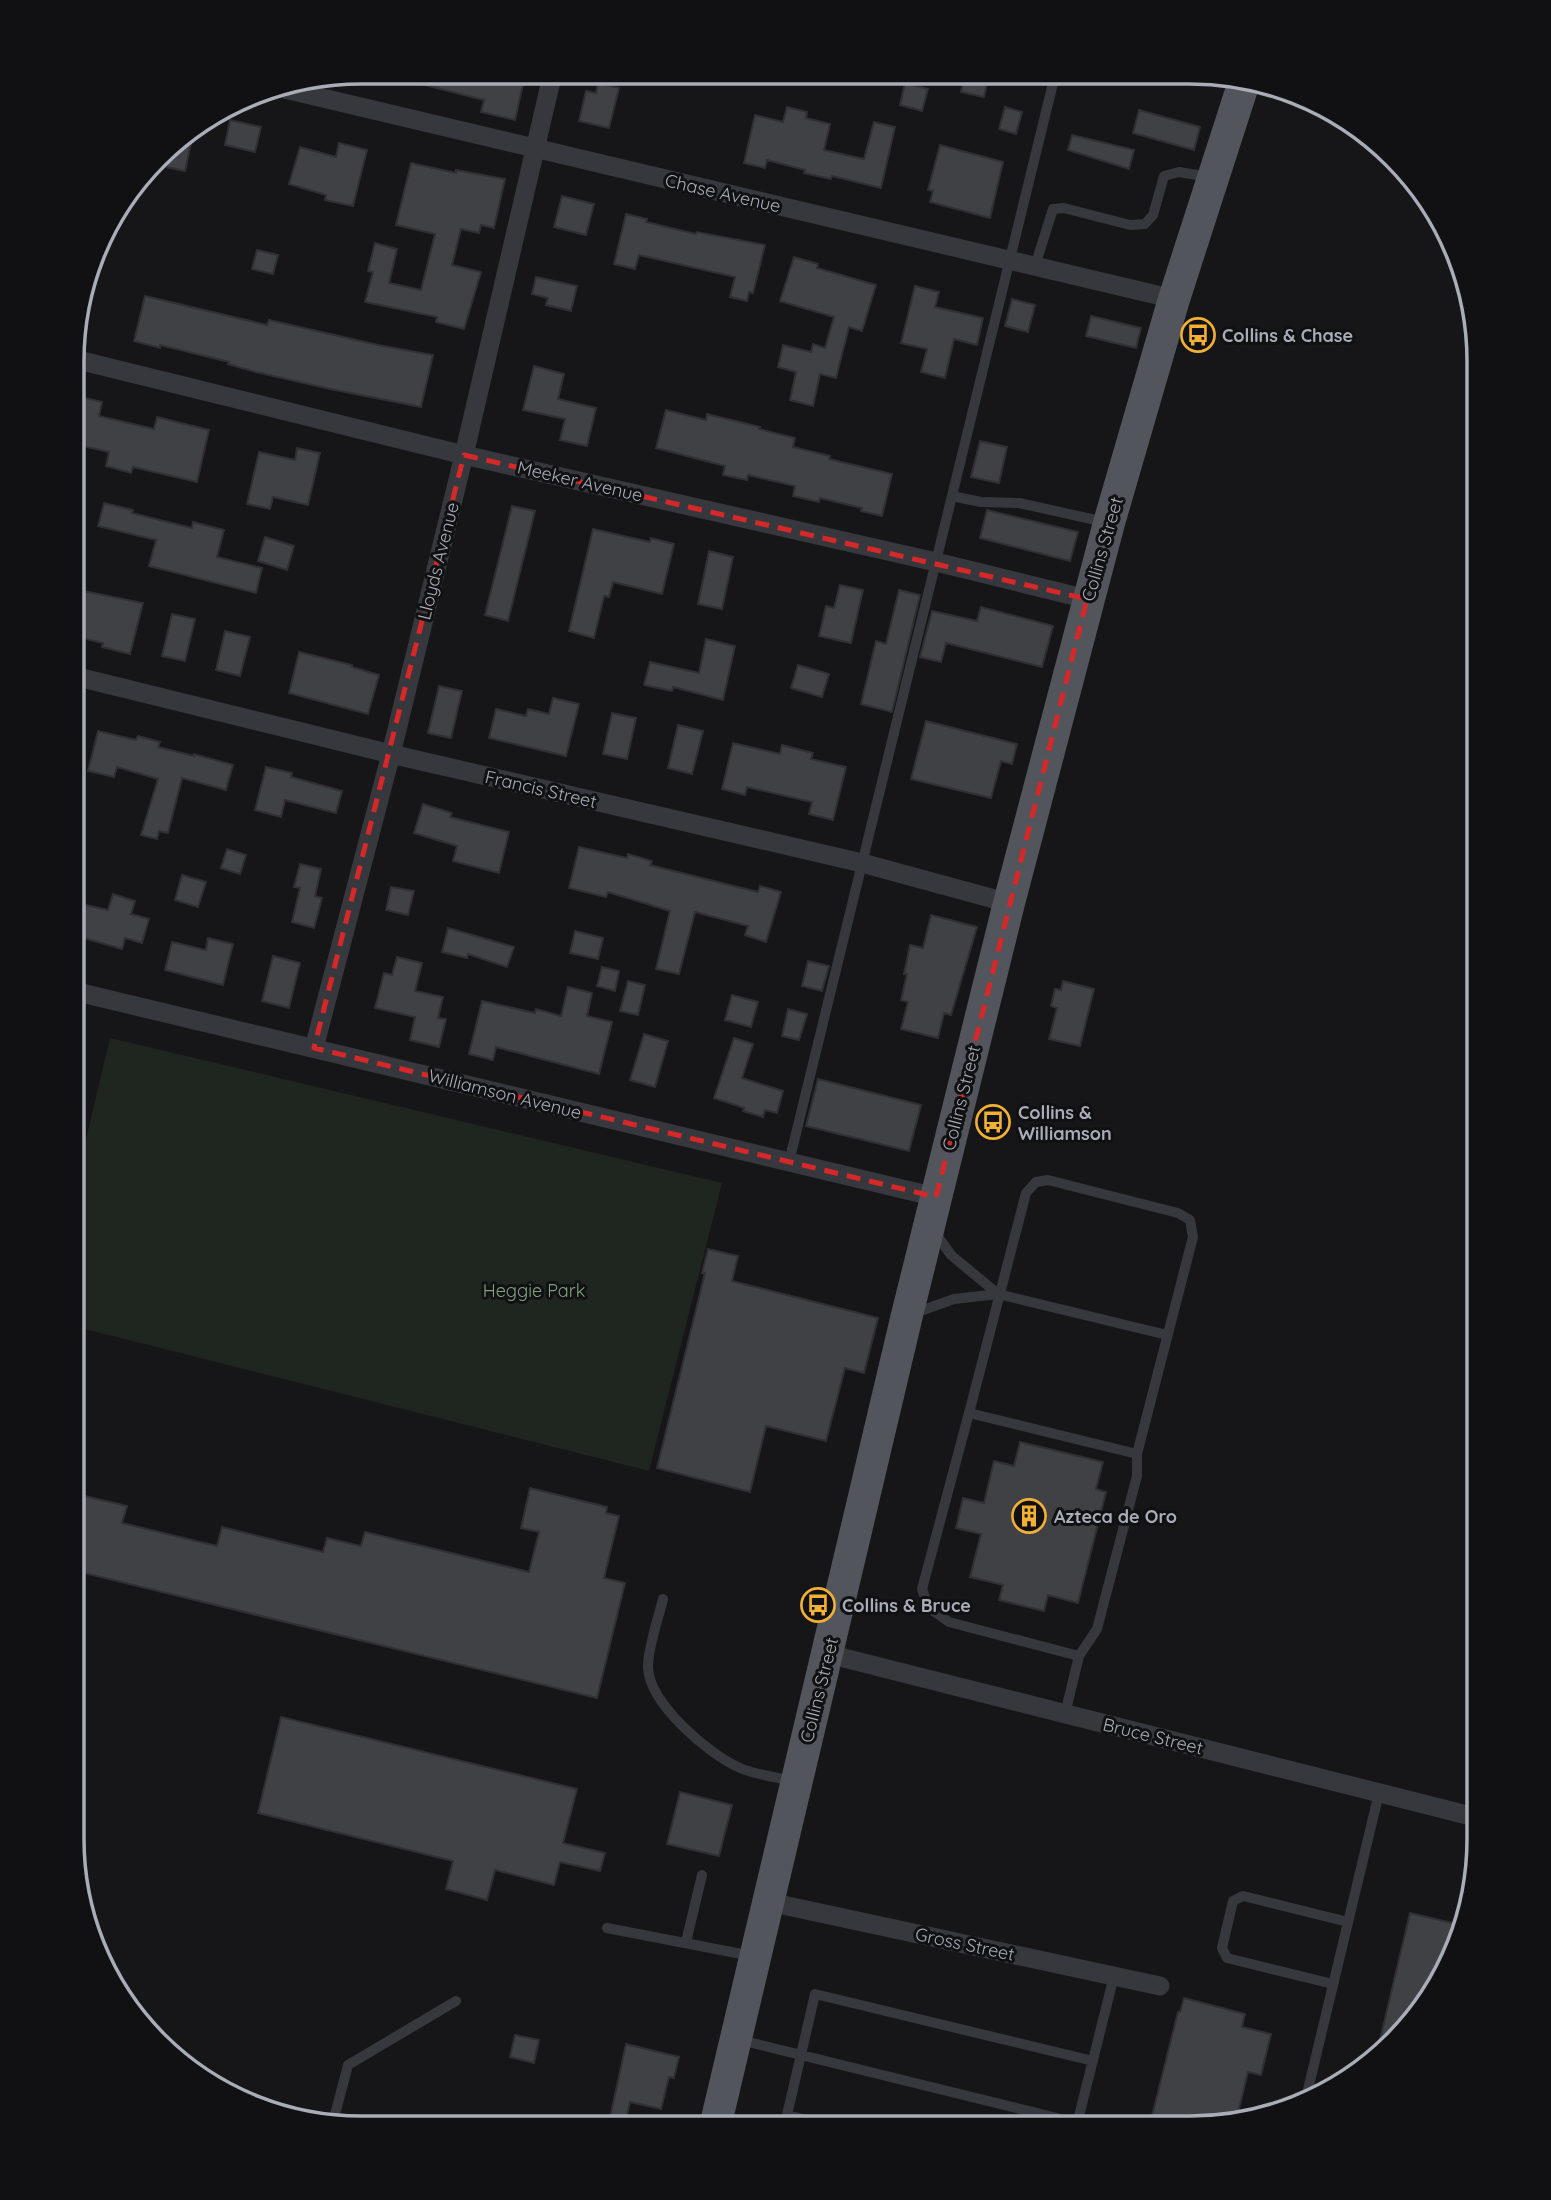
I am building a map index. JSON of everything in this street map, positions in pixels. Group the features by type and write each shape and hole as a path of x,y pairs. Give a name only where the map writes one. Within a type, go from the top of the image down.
{"main road":[{"name":"Collins Street","path":"718,2116 907,1315 1087,599 1174,299 1242,89"}],"street":[{"name":"Lloyds Avenue","path":"314,1048 391,754 550,84"},
{"name":"Chase Avenue","path":"295,92 1174,299"},
{"name":"Meeker Avenue","path":"84,361 464,455 1087,599"},
{"name":"Francis Street","path":"84,678 391,754 862,863 1009,903"},
{"name":"Williamson Avenue","path":"84,993 789,1162 933,1211"},
{"name":"Bruce Street","path":"828,1654 1467,1815"},
{"name":"Gross Street","path":"769,1902 1160,1986"}],"lane":[{"path":"789,1162 1053,84"},
{"path":"1035,266 1053,209 1064,208 1130,225 1145,224 1153,215 1164,176 1179,172 1213,178"},
{"path":"952,496 981,502 1019,503 1108,523"},
{"path":"1065,1714 1079,1656 1097,1629 1137,1475 1137,1454 1193,1237 1190,1220 1178,1213 1048,1180 1036,1182 1026,1193 922,1589 929,1608 949,1622 1079,1656"},
{"path":"933,1211 951,1255 998,1294"},
{"path":"907,1315 954,1299 998,1294 1167,1335"},
{"path":"969,1413 1137,1454"},
{"path":"663,1599 647,1666 651,1686 676,1719 713,1752 741,1769 797,1782"},
{"path":"1308,2089 1379,1793"},
{"path":"686,1942 702,1875"},
{"path":"1333,1984 1227,1958 1222,1948 1233,1901 1243,1896 1348,1922"},
{"path":"607,1928 756,1957"},
{"path":"1079,2116 1114,1976"},
{"path":"787,2116 815,1994 1093,2061"},
{"path":"335,2115 348,2065 456,2001"},
{"path":"736,2039 1039,2116"}],"highlighted area":[{"path":"464,455 1087,599 936,1197 314,1048"}],"green space":[{"name":"Heggie Park","path":"110,1038 722,1183 649,1471 84,1329 84,1148"}],"building":[{"path":"421,84 523,84 515,120 481,112 484,100"},
{"path":"598,84 619,88 609,128 579,121 586,91 596,93"},
{"path":"905,84 928,89 922,111 900,105"},
{"path":"963,84 987,84 984,97 961,92"},
{"path":"787,107 807,112 806,118 830,124 824,150 864,159 874,122 895,127 881,188 832,176 831,179 804,173 805,170 767,160 765,168 744,163 755,115 783,122"},
{"path":"1005,107 1022,112 1016,134 999,129"},
{"path":"1139,110 1200,127 1194,150 1133,133"},
{"path":"230,120 261,127 255,152 225,145"},
{"path":"1072,135 1134,150 1129,169 1068,150"},
{"path":"191,142 185,171 166,167 167,163"},
{"path":"339,143 367,150 353,206 325,200 326,195 289,184 300,147 336,157"},
{"path":"940,145 1003,162 990,218 930,202 933,191 928,190"},
{"path":"411,163 456,173 456,170 505,179 494,228 481,225 479,233 461,229 452,265 481,272 464,329 436,322 437,317 365,302 373,272 368,271 375,243 397,249 389,283 421,290 435,234 396,225"},
{"path":"562,196 594,204 586,235 554,227"},
{"path":"626,214 647,219 646,222 696,234 697,232 765,245 753,293 749,292 747,301 730,297 735,277 639,255 635,269 614,264"},
{"path":"257,250 278,255 273,274 252,269"},
{"path":"794,257 818,264 817,268 876,285 862,331 849,327 836,378 820,374 813,406 790,400 796,372 778,367 783,345 811,352 813,344 825,348 834,317 780,301"},
{"path":"536,277 577,286 571,311 546,305 548,298 532,294"},
{"path":"915,286 939,292 935,307 983,318 977,345 954,339 945,378 921,372 927,349 901,343"},
{"path":"145,296 267,325 269,320 433,355 421,407 256,372 228,364 229,362 134,341"},
{"path":"1012,299 1035,305 1028,332 1005,326"},
{"path":"1091,316 1141,328 1136,348 1086,336"},
{"path":"534,366 564,374 558,399 596,408 587,446 560,440 565,419 523,410"},
{"path":"84,398 102,402 99,416 154,429 157,417 209,430 197,482 133,467 131,473 106,466 109,452 84,446"},
{"path":"666,410 706,420 707,414 760,427 759,429 795,438 793,447 830,456 829,459 892,474 882,516 861,511 862,508 820,498 819,502 793,496 795,486 748,475 747,480 723,475 725,466 656,448"},
{"path":"980,441 1007,447 999,483 971,477"},
{"path":"297,448 320,453 308,505 273,497 270,509 247,504 259,452 295,460"},
{"path":"104,503 192,528 193,522 224,530 217,557 262,568 256,593 149,566 156,540 98,526"},
{"path":"512,506 535,511 508,621 485,615"},
{"path":"987,510 1078,532 1070,561 980,538"},
{"path":"593,529 650,542 651,538 674,544 662,594 613,582 609,597 604,596 594,638 569,631"},
{"path":"265,537 294,546 287,570 258,561"},
{"path":"709,551 733,557 722,609 698,604"},
{"path":"840,585 863,590 851,643 819,636 826,606 834,608"},
{"path":"899,590 920,595 892,712 861,704 876,641 886,644"},
{"path":"84,591 143,603 130,654 102,647 103,643 84,638"},
{"path":"981,607 1053,626 1042,667 946,643 941,662 920,657 932,611 977,621"},
{"path":"172,614 195,619 185,661 162,656"},
{"path":"225,631 250,637 240,676 216,670"},
{"path":"706,639 735,646 723,700 673,687 672,691 644,685 650,662 699,673"},
{"path":"299,652 352,665 379,675 368,714 289,693"},
{"path":"798,665 829,674 822,697 791,688"},
{"path":"439,686 462,691 451,738 428,733"},
{"path":"553,698 579,704 566,756 489,738 496,709 526,716 528,709 549,714"},
{"path":"612,713 636,718 627,759 603,754"},
{"path":"926,721 1017,744 1012,764 1001,761 991,798 911,779"},
{"path":"678,725 703,731 692,774 668,768"},
{"path":"98,731 136,740 138,736 160,742 158,747 233,765 226,790 182,778 168,833 159,831 157,839 141,835 158,779 117,767 114,777 88,771"},
{"path":"733,743 780,754 782,745 813,753 811,759 846,767 833,820 809,814 812,802 747,787 745,795 722,789"},
{"path":"266,767 292,773 291,777 342,791 336,813 285,800 281,817 255,810"},
{"path":"423,804 452,813 450,817 509,832 499,873 453,861 457,846 414,833"},
{"path":"579,847 627,858 628,854 652,861 650,865 758,892 760,886 781,892 766,942 745,935 748,926 695,912 679,974 656,969 670,911 608,892 606,897 569,888"},
{"path":"227,849 246,855 240,874 221,868"},
{"path":"300,864 321,869 315,896 322,898 314,928 292,922 300,888 294,887"},
{"path":"182,875 206,882 198,907 175,900"},
{"path":"391,887 414,891 408,915 386,910"},
{"path":"113,894 135,901 131,914 149,919 142,943 125,938 122,949 84,938 84,905 108,910"},
{"path":"931,915 977,927 951,1015 944,1013 938,1038 901,1029 908,1002 901,1000 910,945 923,948"},
{"path":"448,928 514,947 507,967 468,954 467,958 442,952"},
{"path":"575,931 603,938 598,959 570,953"},
{"path":"208,938 233,944 223,985 165,970 172,942 206,950"},
{"path":"273,956 300,963 289,1008 262,1001"},
{"path":"397,957 422,963 415,991 443,997 438,1018 446,1019 439,1047 410,1040 415,1017 375,1008 384,973 392,975"},
{"path":"808,961 829,966 822,991 802,986"},
{"path":"602,967 619,971 615,991 597,986"},
{"path":"628,981 645,985 638,1015 620,1011"},
{"path":"1063,981 1094,989 1080,1046 1049,1039 1057,1008 1051,1006 1055,989 1061,990"},
{"path":"568,987 592,993 587,1016 612,1022 599,1074 496,1047 493,1060 469,1054 482,1001 535,1013 536,1009 561,1016"},
{"path":"732,995 758,1002 751,1027 725,1020"},
{"path":"788,1009 807,1014 799,1040 782,1036"},
{"path":"644,1034 668,1041 655,1087 630,1080"},
{"path":"734,1038 753,1044 742,1078 783,1091 777,1113 765,1110 763,1117 714,1098"},
{"path":"818,1079 921,1105 909,1151 806,1126"},
{"path":"708,1249 738,1256 732,1281 878,1318 864,1373 845,1368 826,1441 766,1426 750,1492 657,1468 705,1273 702,1273"},
{"name":"Azteca de Oro","path":"1020,1442 1103,1462 1096,1489 1106,1492 1078,1603 1048,1595 1044,1611 999,1600 1003,1585 970,1577 981,1534 956,1528 963,1498 984,1503 994,1461 1014,1466"},
{"path":"530,1488 607,1507 606,1513 619,1516 604,1578 625,1583 597,1698 84,1573 84,1496 127,1506 122,1523 217,1546 222,1527 323,1552 327,1538 361,1546 365,1532 529,1572 539,1532 521,1528"},
{"path":"281,1717 577,1789 563,1843 605,1853 600,1871 560,1862 554,1885 495,1870 487,1900 446,1889 453,1861 258,1813"},
{"path":"680,1792 732,1805 719,1856 667,1844"},
{"path":"1410,1913 1454,1923 1430,1978 1410,2008 1380,2041"},
{"path":"1184,1998 1245,2014 1242,2027 1271,2034 1261,2075 1248,2072 1238,2112 1152,2116"},
{"path":"515,2035 539,2040 534,2063 510,2057"},
{"path":"626,2044 679,2057 674,2078 669,2077 661,2109 630,2102 627,2116 610,2116"}],"place":[{"name":"Collins & Chase","path":"1198,335"},
{"name":"Collins & Williamson","path":"993,1122"},
{"name":"Azteca de Oro","path":"1029,1516"},
{"name":"Collins & Bruce","path":"818,1605"}]}
